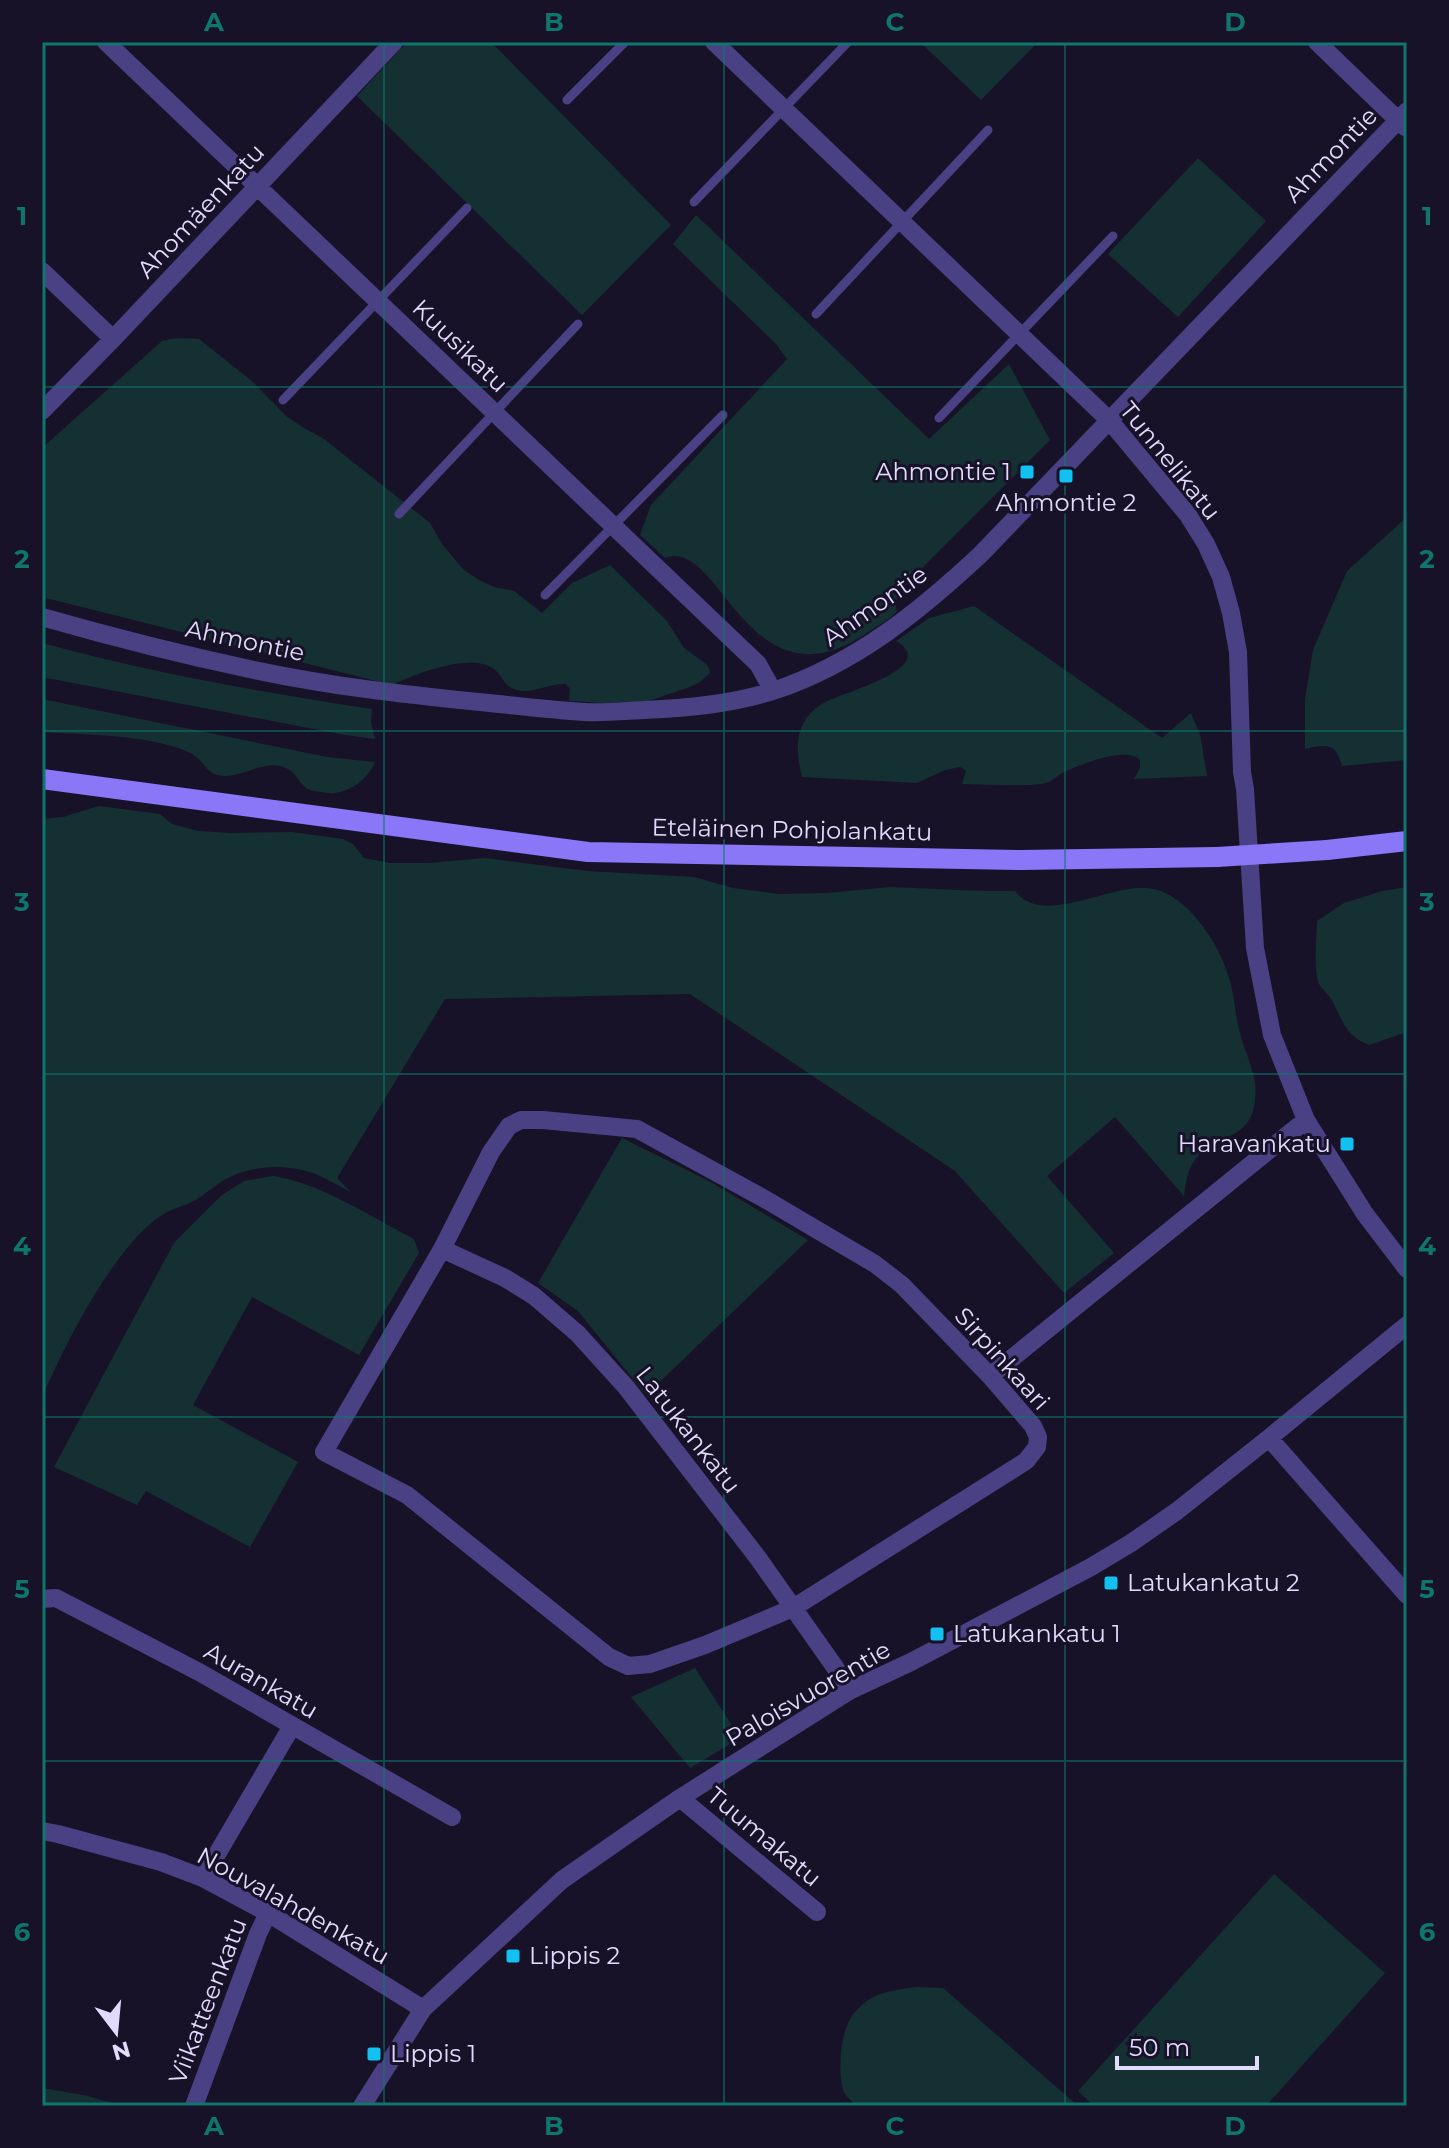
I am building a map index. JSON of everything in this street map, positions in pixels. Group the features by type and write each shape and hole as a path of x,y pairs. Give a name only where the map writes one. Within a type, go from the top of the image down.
{"main road":[{"name":"Eteläinen Pohjolankatu","path":"42,767 178,797"},
{"name":"Eteläinen Pohjolankatu","path":"42,779 588,852 1021,860 1217,857 1407,841"}],"street":[{"name":"Kuusikatu","path":"106,42 762,668 773,691"},
{"name":"Ahomäenkatu","path":"42,411 394,42"},
{"name":"Tunnelikatu","path":"714,42 1109,420 1188,515 1206,544 1221,577 1238,652 1242,772 1255,948 1272,1035 1306,1120 1365,1214 1407,1269"},
{"path":"1317,42 1404,120"},
{"name":"Ahmontie","path":"42,617 255,670 427,697 586,712 680,708 773,691 852,656 911,616 981,554 1404,120"},
{"path":"42,271 113,339"},
{"name":"Sirpinkaari","path":"521,1120 637,1129 875,1264 902,1285 990,1376 1033,1426 1038,1437 1037,1447 1026,1461 793,1608 650,1664 628,1666 609,1657 407,1495 324,1452 442,1249 478,1176 509,1126 521,1120"},
{"path":"990,1376 1306,1120"},
{"name":"Latukankatu","path":"442,1249 505,1278 534,1296 578,1334 626,1387 758,1558 851,1690"},
{"name":"Paloisvuorentie","path":"362,2106 423,2009 562,1880 680,1798 851,1690 911,1662 1131,1543 1177,1511 1407,1325"},
{"path":"1269,1438 1407,1595"},
{"name":"Aurankatu","path":"42,1599 56,1598 199,1672 452,1817"},
{"path":"203,1878 292,1726"},
{"name":"Tuumakatu","path":"680,1798 817,1912"},
{"name":"Nouvalahdenkatu","path":"42,1831 161,1862 203,1878 268,1913 423,2009"},
{"name":"Viikatteenkatu","path":"194,2106 268,1913"}],"lane":[{"path":"567,100 625,42"},
{"path":"694,202 848,42"},
{"path":"816,314 988,130"},
{"path":"283,400 467,208"},
{"path":"939,418 1113,236"},
{"path":"399,514 578,324"},
{"path":"545,595 723,415"}],"green space":[{"path":"407,42 491,42 671,225 582,315 357,96"},
{"path":"920,42 1038,42 981,100"},
{"path":"1198,158 1266,221 1178,317 1108,254"},
{"path":"696,215 929,439 1009,364 1050,440 909,581 897,599 897,611 890,618 836,649 804,654 777,646 754,630 700,568 683,557 665,558 640,535 651,505 787,359 776,344 673,244"},
{"path":"199,339 252,381 286,416 324,439 430,523 442,544 464,570 479,580 514,591 542,613 572,583 610,565 667,621 684,648 706,664 710,673 687,688 648,701 606,703 569,701 570,689 566,684 529,691 513,689 494,669 484,664 443,666 392,685 42,597 42,448 162,341"},
{"path":"1407,517 1407,760 1342,766 1337,753 1330,747 1305,749 1305,699 1313,650 1347,571"},
{"path":"974,606 1162,738 1191,713 1200,734 1207,776 1134,779 1140,768 1140,760 1124,755 1088,762 1049,782 1032,785 962,784 966,771 960,767 945,770 917,783 802,777 798,753 800,730 819,705 898,669 907,660 907,651 896,641 929,618"},
{"path":"42,643 206,681 372,709 375,739 42,677"},
{"path":"42,699 327,757 375,762 359,783 334,793 307,789 291,771 273,765 236,775 218,775 191,753 162,743 42,732"},
{"path":"99,806 160,814 172,824 198,831 292,832 343,839 353,844 364,858 390,863 485,858 587,871 694,877 733,888 779,894 891,887 1015,891 1027,901 1058,905 1131,889 1154,889 1175,899 1192,913 1212,940 1223,962 1255,1083 1252,1114 1240,1130 1205,1149 1197,1157 1189,1171 1184,1196 1115,1117 1047,1176 1114,1253 1064,1293 955,1171 690,994 445,999 337,1178 351,1192 303,1170 260,1168 230,1177 194,1201 161,1215 122,1254 106,1277 76,1327 42,1398 42,819 63,817"},
{"path":"1407,887 1407,1032 1369,1045 1349,1031 1319,984 1317,921 1344,903"},
{"path":"622,1138 709,1181 808,1240 646,1395 578,1311 538,1283"},
{"path":"273,1176 310,1186 345,1202 414,1239 419,1253 359,1355 252,1297 193,1405 298,1462 250,1547 146,1491 137,1505 54,1467 174,1243 222,1195 244,1181"},
{"path":"695,1668 740,1738 690,1768 631,1697"},
{"path":"1274,1874 1385,1973 1266,2106 1094,2106 1078,2091"},
{"path":"916,1987 943,1988 1078,2106 857,2106 845,2094 841,2080 841,2049 850,2019 875,1996"},
{"path":"42,2088 88,2096 122,2106 42,2106"}],"place":[{"name":"Ahmontie 1","path":"1027,472"},
{"name":"Ahmontie 2","path":"1066,476"},
{"name":"Haravankatu","path":"1347,1144"},
{"name":"Latukankatu 2","path":"1111,1583"},
{"name":"Latukankatu 1","path":"937,1634"},
{"name":"Lippis 2","path":"513,1956"},
{"name":"Lippis 1","path":"374,2054"}]}
